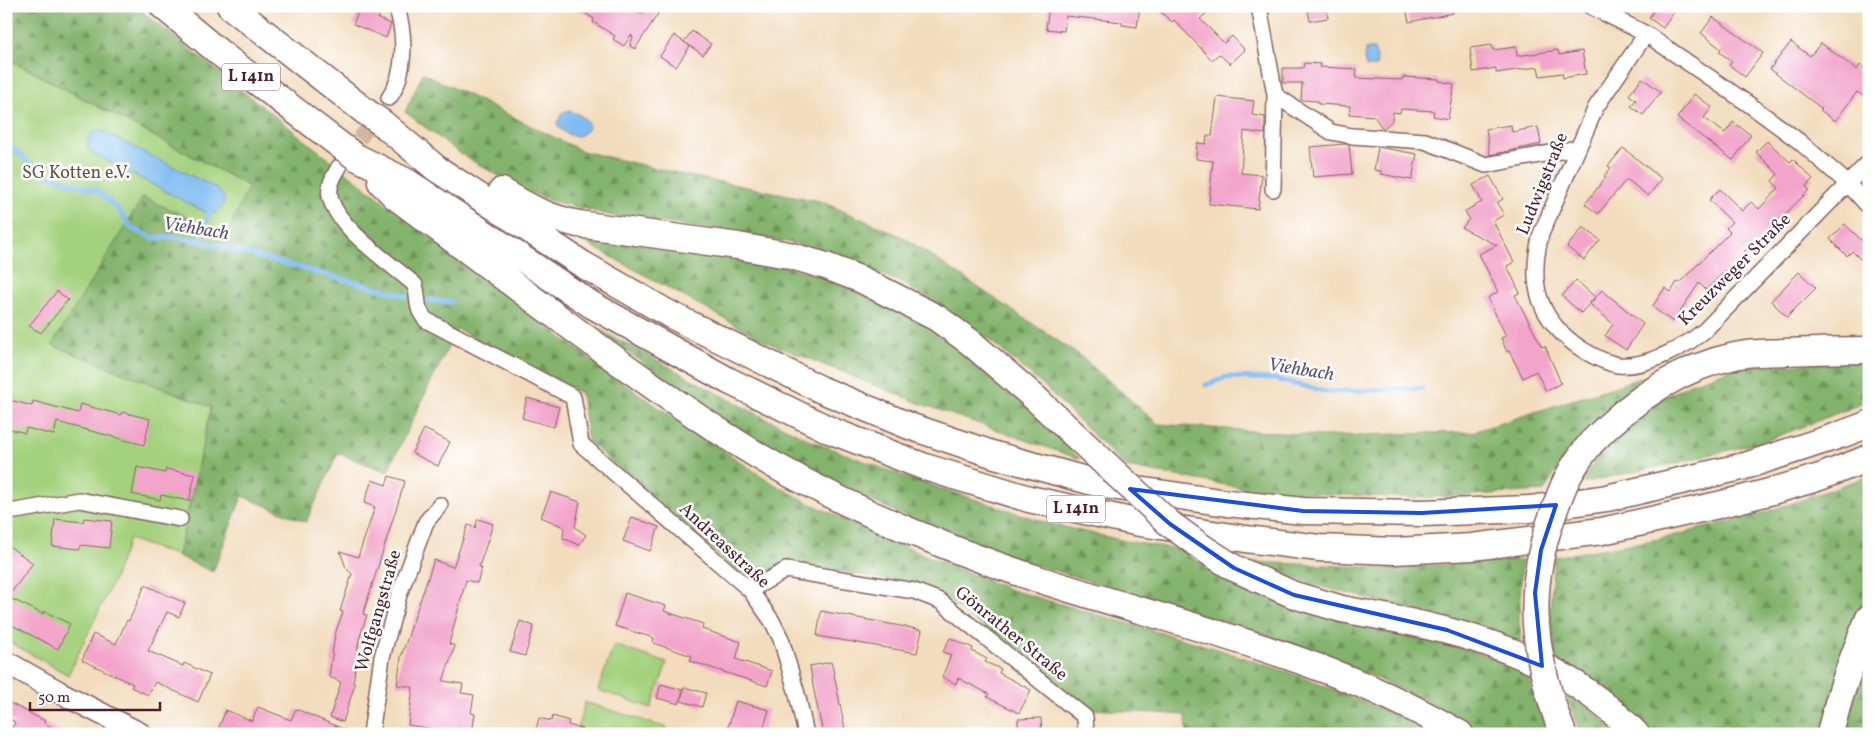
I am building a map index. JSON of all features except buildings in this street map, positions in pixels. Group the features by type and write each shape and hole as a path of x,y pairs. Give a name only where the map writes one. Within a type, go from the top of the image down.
{"highway":[{"name":"L 141n","path":"163,6 345,157 407,182 592,305 729,381 832,431 925,467 1029,499 1140,523 1319,548 1395,551 1472,548 1602,530 1718,505 1769,492 1869,458"},
{"name":"L 141n","path":"230,6 379,111 437,169 582,264 669,314 822,390 912,428 995,455 1104,485 1227,503 1303,511 1422,513 1530,509 1607,498 1736,468 1869,424"},
{"path":"379,111 531,209 554,218 578,224 738,246 788,255 826,266 862,280 937,318 970,342 1035,398 1170,524 1234,568 1294,595 1342,609 1448,630 1492,644 1531,660 1576,685 1608,707 1636,734"},
{"path":"345,157 580,334 683,408 773,465 822,491 946,546 1024,575 1254,646 1353,681 1402,702 1460,734"},
{"path":"1563,734 1539,654 1534,593 1541,550 1570,470 1591,444 1624,412 1644,396 1687,371 1709,362 1737,355 1869,350"},
{"path":"1830,734 1837,704 1848,671 1869,618"}],"main road":[{"path":"6,662 59,692 141,734"}],"street":[{"path":"379,111 398,81 402,58 401,26 396,6"},
{"path":"1259,6 1275,95 1273,189"},
{"path":"1590,6 1646,34 1750,105 1800,142 1847,182 1869,207"},
{"name":"Ludwigstraße","path":"1581,348 1557,328 1540,300 1536,285 1535,266 1541,234 1596,107 1646,34"},
{"path":"1275,95 1331,132 1352,136 1426,141 1486,165 1577,148"},
{"name":"Andreasstraße","path":"345,157 332,178 330,189 334,207 346,224 363,242 414,285 417,293 417,307 426,320 573,397 581,444 750,590 772,621 781,639 806,734"},
{"name":"Kreuzweger Straße","path":"1581,348 1595,357 1617,365 1627,365 1645,362 1690,342 1705,330 1847,182 1869,162"},
{"path":"6,511 79,500 180,519"},
{"name":"Wolfgangstraße","path":"371,734 382,657 399,595 426,522 440,505"},
{"name":"Gönrather Straße","path":"750,590 786,570 914,591 940,601 1084,717 1086,734"}],"highlighted area":[{"path":"1130,489 1303,511 1422,513 1556,505 1541,550 1535,593 1542,666 1447,630 1294,595 1234,568 1170,524"}],"green space":[{"path":"6,6 135,6 330,160 607,372 774,484 811,504 922,554 1011,590 1217,649 1299,676 1396,715 1430,734 1187,734 1186,715 1091,709 942,596 904,583 790,562 751,585 588,441 581,393 457,329 387,472 338,453 306,522 242,496 213,572 178,556 211,407 52,345 143,197 227,235 249,186 6,58"},
{"name":"SG Kotten e.V.","path":"6,58 249,186 227,235 53,345 211,407 178,556 129,539 114,579 68,675 6,640"},
{"path":"423,73 582,151 689,176 820,201 903,237 1079,355 1158,424 1322,436 1473,432 1647,376 1598,417 1569,451 1544,491 1414,498 1260,491 1126,467 1045,387 990,340 951,312 904,284 853,262 806,246 747,234 614,216 552,201 523,190 461,154 405,112"},
{"path":"568,233 742,255 814,274 876,298 936,330 1028,406 1080,459 919,403 767,342"},
{"path":"584,321 745,408 814,442 900,475 1047,523 1125,541 1177,549 1211,569 1283,604 1390,628 1525,666 1535,699 1549,734 1480,734 1426,701 1333,659 1252,630 1023,561 949,535 808,473 697,401"},
{"path":"1869,361 1869,401 1765,441 1681,462 1581,483 1601,452 1651,404 1694,382 1738,367"},
{"path":"1869,476 1869,596 1845,653 1821,734 1652,734 1631,712 1556,660 1550,612 1554,557 1660,539 1764,513"},
{"path":"1522,560 1519,618 1521,642 1481,626 1326,588 1254,562 1386,568"},
{"path":"614,645 667,663 651,708 598,690"},
{"path":"1869,647 1869,725 1866,734 1839,734"},
{"path":"1564,688 1620,734 1580,734"},
{"path":"585,702 667,728 666,734 576,734"}],"water":[{"path":"1366,49 1374,49 1377,58 1376,67 1366,67 1364,59"},
{"path":"569,111 582,116 588,124 589,128 579,136 566,133 561,130 557,123 563,112"},
{"path":"96,131 103,132 216,188 224,197 223,205 215,213 205,212 92,153 89,150 87,141"}],"waterway":[{"name":"Viehbach","path":"6,143 43,174 97,191 117,208 131,228 153,238 171,237 199,241 407,296"},
{"path":"199,241 209,213"},
{"name":"Viehbach","path":"426,300 451,302"},
{"name":"Viehbach","path":"1206,385 1227,377 1275,379 1327,392 1422,388"}],"tunnel":[{"path":"346,158 389,98"}]}
